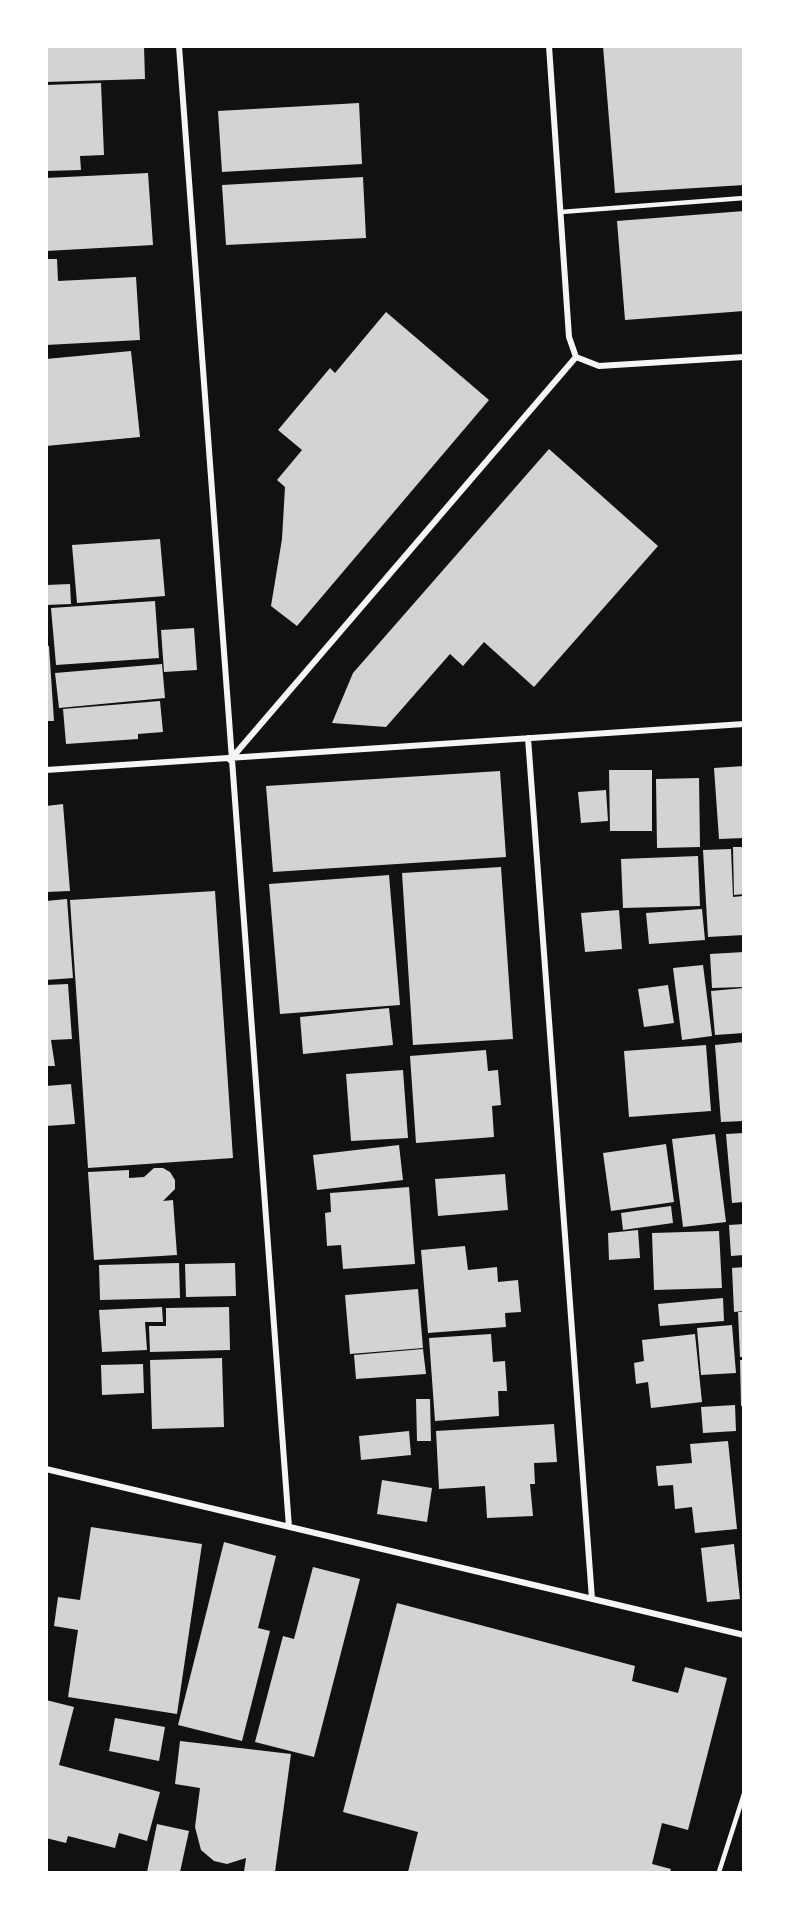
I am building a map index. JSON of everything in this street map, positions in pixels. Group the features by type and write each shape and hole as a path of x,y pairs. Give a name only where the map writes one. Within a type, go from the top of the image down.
{"street":[{"path":"179,46 230,760 289,1527"},
{"path":"549,46 569,337 576,357 599,366 744,357"},
{"path":"230,760 576,357"},
{"path":"46,771 744,724"},
{"path":"528,738 592,1599"},
{"path":"46,1469 744,1635"}],"lane":[{"path":"561,212 744,198"},
{"path":"719,1872 744,1794"}],"building":[{"path":"46,46 144,46 145,79 46,82"},
{"path":"603,46 744,46 744,185 615,193"},
{"path":"101,83 104,155 80,156 81,170 46,171 46,85"},
{"path":"359,103 362,164 222,172 218,111"},
{"path":"148,173 153,245 46,251 46,178"},
{"path":"363,177 366,238 226,245 222,185"},
{"path":"744,211 744,311 625,320 617,221"},
{"path":"46,259 57,259 58,281 136,277 140,340 46,345"},
{"path":"386,312 489,400 297,626 271,606 282,539 285,487 277,480 302,450 278,430 330,368 335,373"},
{"path":"131,351 140,437 46,446 46,359"},
{"path":"549,449 658,546 534,687 484,642 463,666 450,654 386,727 332,723 353,673"},
{"path":"160,539 165,596 77,603 72,545"},
{"path":"70,584 71,604 46,605 46,585"},
{"path":"155,601 159,658 56,665 51,608"},
{"path":"194,628 197,670 164,672 161,630"},
{"path":"46,646 49,646 54,721 46,721"},
{"path":"162,664 165,698 59,708 55,673"},
{"path":"160,701 163,732 138,734 138,739 66,744 63,709"},
{"path":"744,766 744,838 719,839 714,768"},
{"path":"609,770 652,770 652,831 610,831"},
{"path":"500,771 506,857 273,872 266,786"},
{"path":"699,778 700,847 657,848 656,779"},
{"path":"606,790 608,821 581,823 578,792"},
{"path":"63,804 70,891 46,892 46,806"},
{"path":"733,847 744,847 744,894 734,895"},
{"path":"731,849 733,897 743,896 744,935 708,937 703,850"},
{"path":"698,856 700,906 623,908 621,859"},
{"path":"501,867 513,1039 413,1045 402,873"},
{"path":"389,875 400,1005 280,1014 269,884"},
{"path":"215,891 233,1158 88,1168 70,900"},
{"path":"67,899 73,978 46,980 46,901"},
{"path":"702,909 705,940 649,944 646,913"},
{"path":"619,910 622,949 585,952 581,913"},
{"path":"744,952 744,987 712,988 710,954"},
{"path":"703,965 712,1036 682,1040 673,968"},
{"path":"68,984 72,1039 51,1040 55,1066 46,1066 46,985"},
{"path":"668,985 674,1023 644,1027 638,989"},
{"path":"744,988 744,1033 715,1035 711,991"},
{"path":"389,1008 393,1045 303,1054 300,1017"},
{"path":"744,1042 744,1121 721,1122 715,1045"},
{"path":"706,1045 711,1111 629,1117 624,1051"},
{"path":"486,1050 488,1071 498,1070 501,1105 492,1106 494,1137 416,1143 410,1056"},
{"path":"403,1070 408,1138 351,1141 346,1074"},
{"path":"71,1084 75,1124 46,1126 46,1086"},
{"path":"744,1133 744,1202 732,1203 726,1134"},
{"path":"715,1134 726,1222 683,1227 672,1139"},
{"path":"666,1144 674,1202 611,1211 603,1153"},
{"path":"399,1145 403,1180 317,1190 313,1155"},
{"path":"154,1168 163,1168 170,1172 175,1180 175,1189 163,1201 173,1200 177,1255 94,1260 88,1172 129,1170 129,1178 144,1177"},
{"path":"505,1174 508,1210 438,1216 435,1179"},
{"path":"409,1187 415,1264 343,1269 341,1245 327,1246 325,1213 331,1212 330,1193"},
{"path":"671,1206 673,1223 623,1230 621,1213"},
{"path":"744,1224 744,1255 731,1256 729,1225"},
{"path":"638,1230 640,1258 609,1260 608,1233"},
{"path":"719,1231 722,1288 654,1290 652,1233"},
{"path":"465,1246 468,1270 497,1267 498,1282 518,1280 521,1312 505,1313 506,1327 428,1333 421,1250"},
{"path":"179,1263 180,1298 100,1300 99,1265"},
{"path":"235,1263 236,1296 186,1297 185,1264"},
{"path":"744,1267 744,1311 734,1312 732,1268"},
{"path":"418,1289 423,1348 350,1354 345,1295"},
{"path":"723,1298 724,1321 660,1326 658,1304"},
{"path":"162,1307 163,1322 145,1322 147,1350 102,1352 99,1310"},
{"path":"229,1307 230,1350 150,1352 149,1326 166,1326 166,1308"},
{"path":"738,1312 744,1312 744,1357 740,1357"},
{"path":"732,1325 736,1373 701,1375 697,1328"},
{"path":"491,1334 493,1362 505,1361 507,1391 498,1391 499,1416 435,1421 429,1338"},
{"path":"695,1334 702,1402 651,1408 648,1382 636,1384 634,1363 644,1361 642,1340"},
{"path":"423,1349 426,1374 356,1379 354,1355"},
{"path":"222,1358 224,1427 152,1429 150,1360"},
{"path":"740,1360 744,1360 744,1406 741,1406"},
{"path":"143,1364 144,1393 102,1395 101,1365"},
{"path":"416,1399 430,1399 431,1441 417,1441"},
{"path":"735,1405 736,1431 703,1433 701,1407"},
{"path":"554,1424 557,1462 534,1463 535,1484 530,1484 533,1516 487,1518 485,1486 439,1489 436,1431"},
{"path":"409,1431 411,1455 361,1460 359,1436"},
{"path":"728,1441 737,1529 695,1533 692,1507 675,1509 673,1485 658,1486 656,1466 692,1463 690,1444"},
{"path":"382,1480 432,1488 427,1522 377,1514"},
{"path":"91,1527 202,1544 177,1714 68,1697 78,1630 54,1626 58,1597 80,1600"},
{"path":"224,1542 276,1556 258,1628 270,1631 242,1741 178,1725"},
{"path":"734,1544 740,1599 707,1602 701,1548"},
{"path":"313,1567 360,1579 314,1757 255,1742 283,1636 294,1639"},
{"path":"397,1603 635,1666 632,1681 678,1693 685,1667 727,1678 688,1830 662,1823 652,1864 671,1869 670,1872 408,1872 418,1832 343,1812"},
{"path":"46,1700 74,1707 59,1765 160,1792 147,1841 119,1833 115,1848 68,1836 66,1843 46,1838"},
{"path":"115,1718 165,1727 159,1761 109,1751"},
{"path":"180,1741 291,1754 275,1872 244,1872 246,1858 227,1864 214,1861 201,1850 195,1827 200,1788 175,1784"},
{"path":"157,1824 189,1831 180,1872 147,1872"}]}
